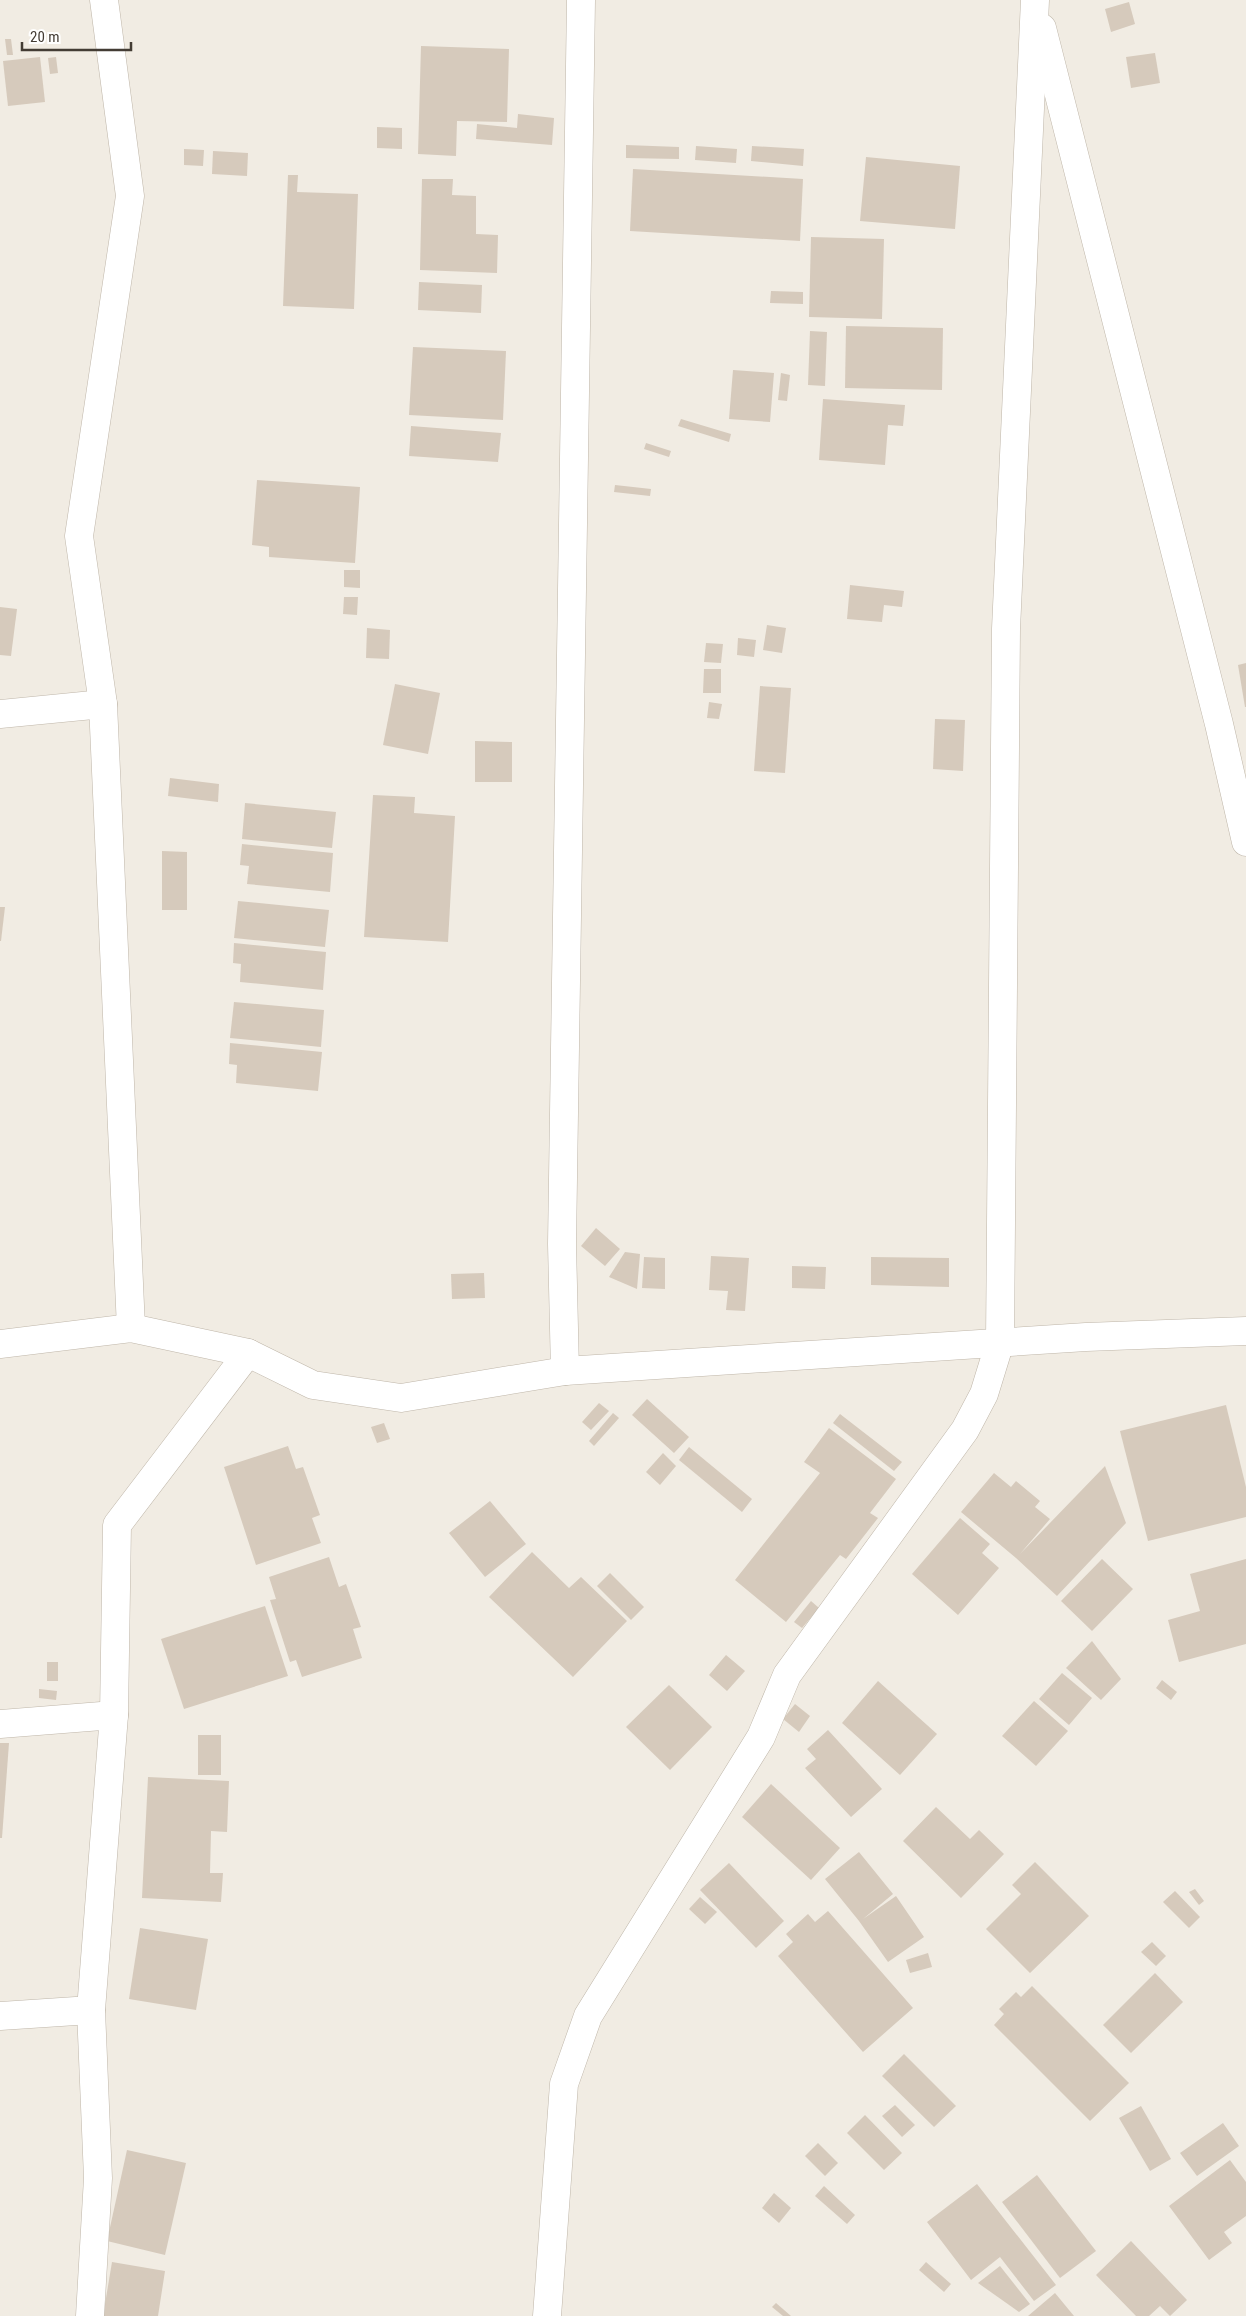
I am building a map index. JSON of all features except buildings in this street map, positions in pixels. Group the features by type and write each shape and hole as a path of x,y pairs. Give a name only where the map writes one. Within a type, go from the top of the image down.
{"street":[{"path":"104,0 130,196 79,536 103,704 131,1328"},
{"path":"565,1371 562,1244 581,0"},
{"path":"1035,0 1219,724 1246,842"},
{"path":"547,2316 564,2084 588,2016 761,1737 787,1675 965,1430 984,1394 1000,1342 1006,629 1035,0"},
{"path":"0,714 103,704"},
{"path":"0,1344 131,1328 248,1353 313,1385 401,1398 565,1371 1086,1337 1246,1332"},
{"path":"90,2316 98,2178 91,2010 114,1715 118,1525 248,1353"},
{"path":"0,1724 114,1715"},
{"path":"0,2016 91,2010"}]}
